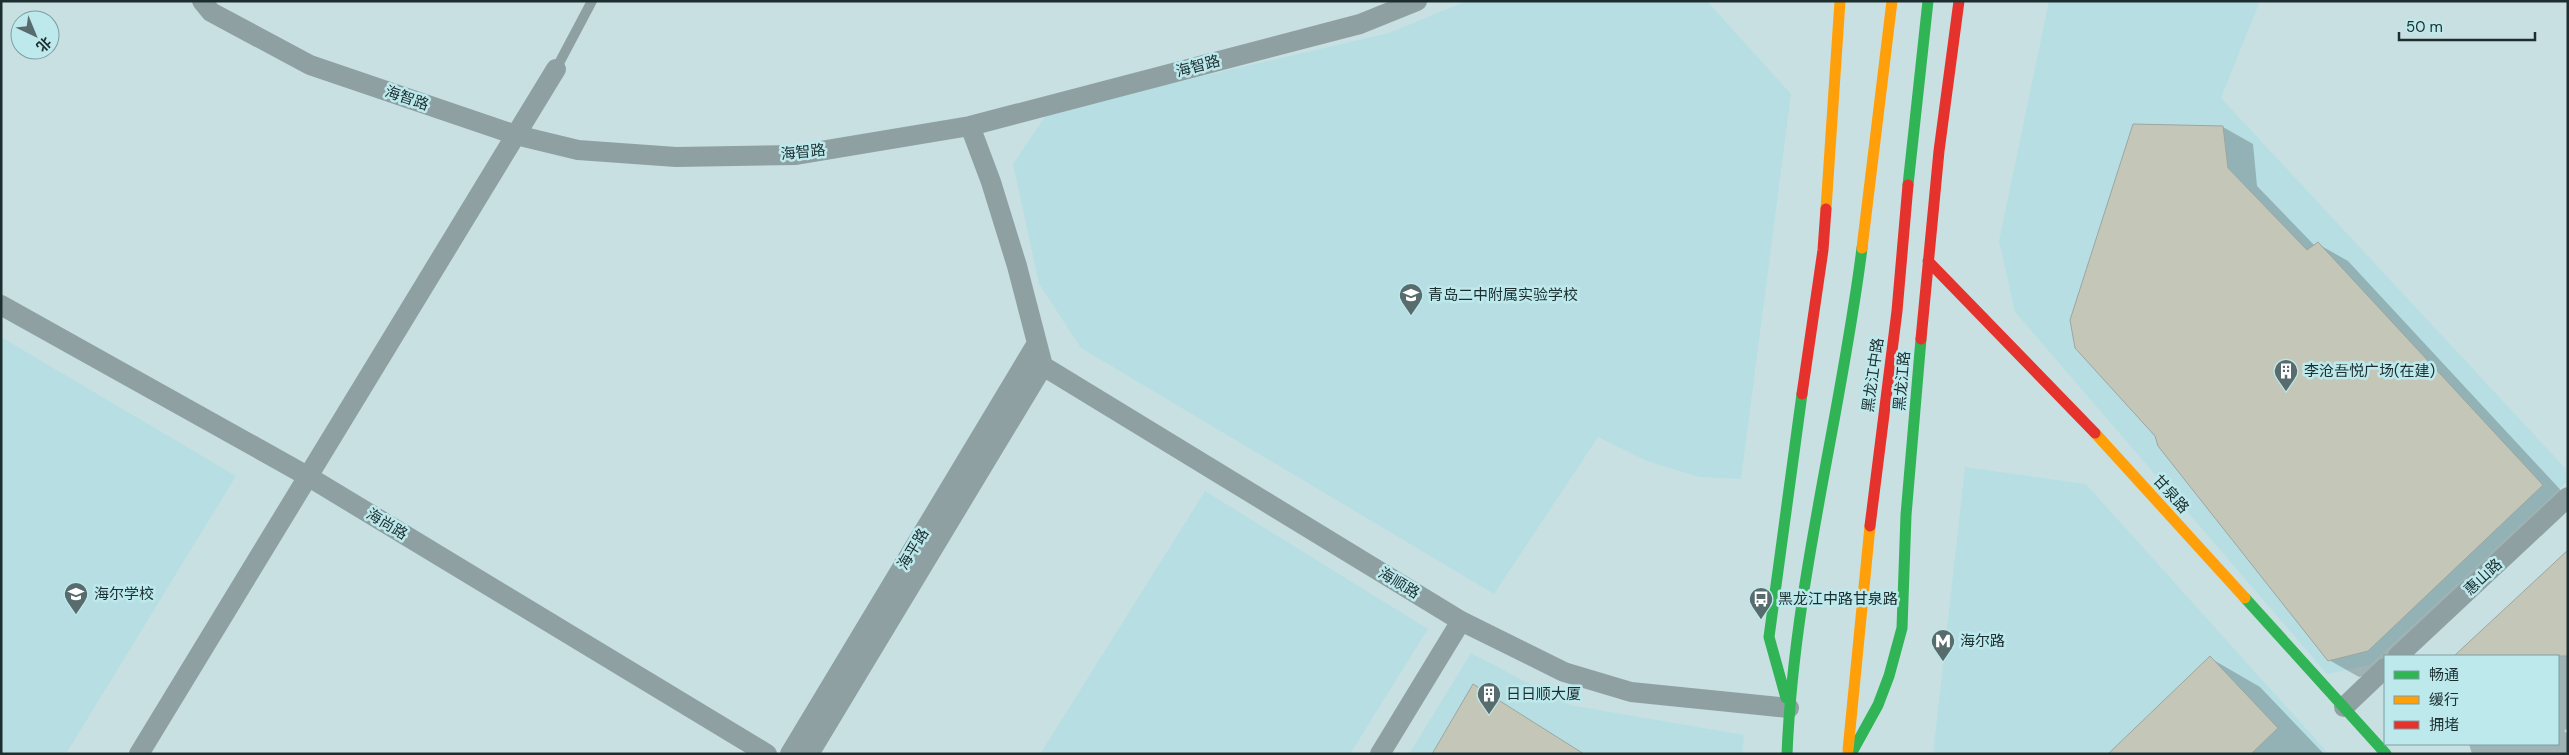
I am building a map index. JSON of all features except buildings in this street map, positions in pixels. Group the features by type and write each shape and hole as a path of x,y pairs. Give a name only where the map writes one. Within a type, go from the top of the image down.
{"main road":[{"name":"黑龙江中路","path":"1789,708 1769,638 1783,525 1823,250 1840,1"},
{"name":"黑龙江中路","path":"1787,754 1789,708 1822,482 1856,296 1892,1"},
{"name":"黑龙江中路","path":"1849,754 1874,483 1897,310 1912,138 1928,1"},
{"name":"黑龙江路","path":"1849,754 1878,706 1890,676 1902,628 1906,515 1928,261 1939,151 1959,1"},
{"path":"1879,13 1882,82"},
{"path":"1912,138 1934,58"},
{"name":"甘泉路","path":"1928,261 2081,417 2386,754"}],"street":[{"name":"海智路","path":"202,1 211,12 310,65 516,135 578,150 676,157 796,155 970,126 1360,24 1418,1"},
{"path":"139,754 556,69"},
{"path":"970,126 991,182 1043,366"},
{"name":"海尚路","path":"1,305 309,477 767,754"},
{"name":"海平路","path":"790,754 1036,345"},
{"name":"海顺路","path":"1043,366 1461,621 1564,672 1631,692 1789,708"},
{"name":"海平路","path":"809,754 1043,366"},
{"name":"惠山路","path":"2399,655 2568,497"},
{"path":"1380,754 1461,621"},
{"path":"2344,707 2384,669"}],"lane":[{"path":"556,69 592,1"},
{"path":"1776,754 1789,708"}],"shaded area":[{"name":"青岛二中附属实验学校","path":"1466,1 1707,1 1791,94 1741,479 1699,477 1647,461 1598,437 1494,594 1081,348 1039,284 1013,164 1048,112 1389,33"},
{"name":"李沧吾悦广场(在建)","path":"2049,1 2260,1 2221,98 2568,471 2568,481 2370,665 2327,674 2015,312 1999,241"},
{"name":"海尔学校","path":"1,337 236,476 66,754 1,754"},
{"path":"1965,467 2086,484 2329,754 1933,754"},
{"path":"1205,491 1428,629 1350,754 1040,754"},
{"path":"1471,653 1570,705 1744,735 1742,754 1409,754"}],"traffic: fast":[{"path":"1908,185 1928,1"},
{"path":"1787,754 1791,690 1808,563 1853,311 1862,248"},
{"path":"1851,754 1878,705 1889,676 1902,628 1906,515 1921,339"},
{"path":"1786,698 1769,637 1802,394"},
{"path":"2245,598 2386,754"}],"traffic: slow":[{"path":"1826,209 1840,1"},
{"path":"1862,248 1892,1"},
{"path":"2095,433 2245,598"},
{"path":"1848,750 1870,526"}],"traffic: jam":[{"path":"1921,339 1939,151 1959,1"},
{"path":"1870,526 1897,311 1908,185"},
{"path":"1802,394 1823,250 1826,209"},
{"path":"1928,261 2095,433"}],"place":[{"name":"青岛二中附属实验学校","path":"1411,316"},
{"name":"李沧吾悦广场(在建)","path":"2286,392"},
{"name":"海尔学校","path":"76,615"},
{"name":"黑龙江中路甘泉路","path":"1761,620"},
{"name":"海尔路","path":"1943,662"},
{"name":"日日顺大厦","path":"1489,715"}]}
